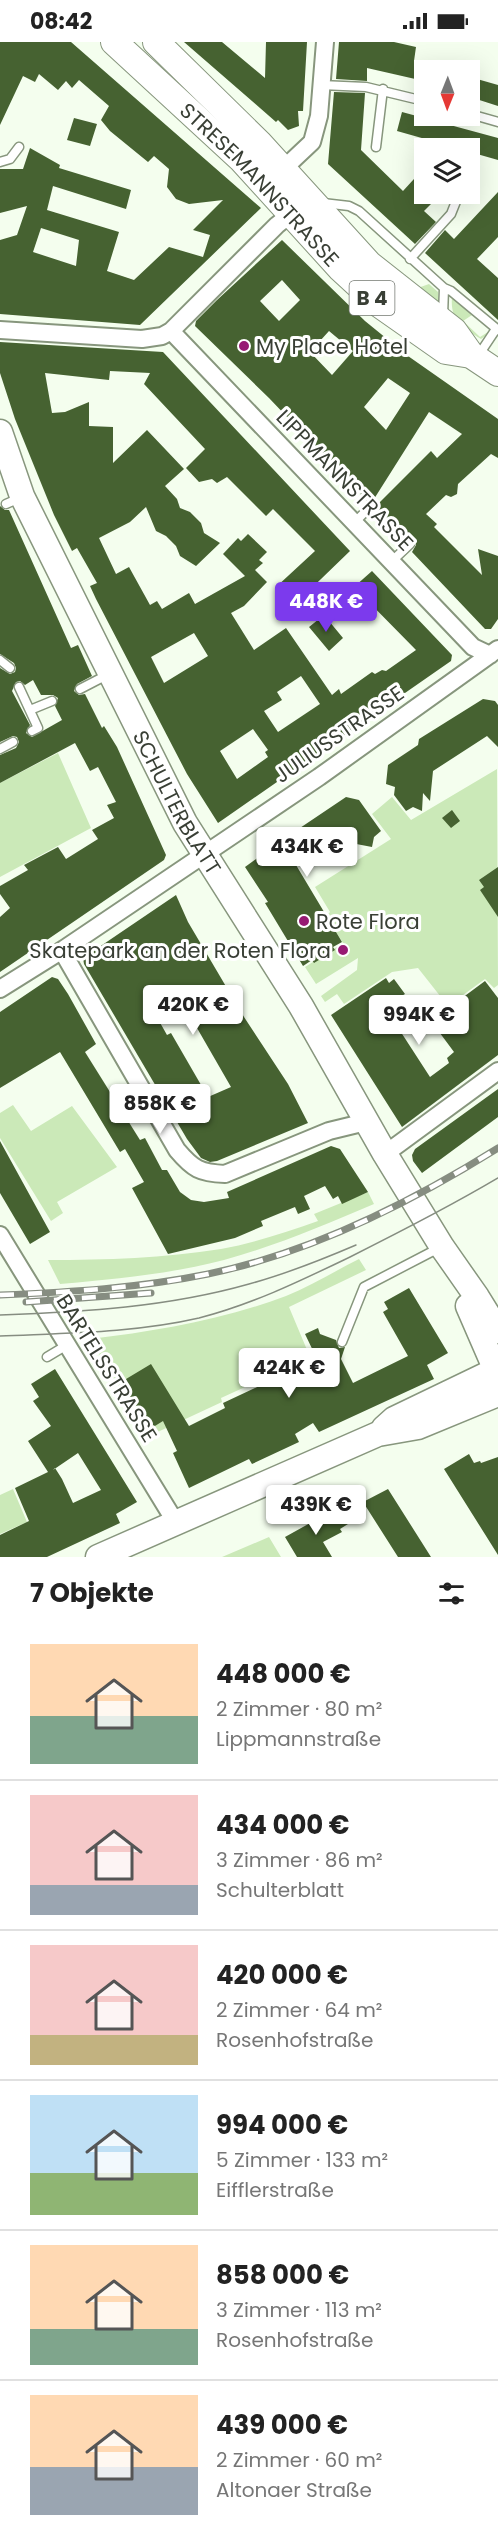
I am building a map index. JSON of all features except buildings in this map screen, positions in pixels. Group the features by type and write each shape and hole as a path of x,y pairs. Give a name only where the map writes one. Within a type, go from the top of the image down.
{"main road":[{"name":"STRESEMANNSTRASSE","path":"114,42 210,129 317,207 369,264 454,331 474,357 498,373"},
{"name":"STRESEMANNSTRASSE","path":"156,44 259,143 291,213 341,269 379,304 446,351 474,357"}],"street":[{"path":"274,177 312,142 319,116 325,42"},
{"path":"0,330 142,339 162,336 171,331 291,213 317,207"},
{"name":"LIPPMANNSTRASSE","path":"171,331 473,647 494,652"},
{"name":"SCHULTERBLATT","path":"0,432 14,500 110,674 180,813 301,1006 385,1154 498,1331"},
{"name":"JULIUSSTRASSE","path":"0,989 62,951 206,854 494,652"},
{"path":"62,951 177,1150 190,1166 207,1173 225,1174 329,1131 366,1122"},
{"path":"385,1154 498,1071"},
{"name":"BARTELSSTRASSE","path":"0,1235 176,1523"},
{"name":"SCHULTERBLATT","path":"442,1246 497,1372"},
{"path":"378,1434 394,1419 497,1372"},
{"path":"102,1556 378,1434 418,1427 498,1394"}],"lane":[{"path":"321,85 382,89 414,98"},
{"path":"376,147 382,89"},
{"path":"480,117 498,122"},
{"path":"0,162 10,159 19,147"},
{"path":"410,259 451,214 455,204"},
{"path":"317,207 343,205 356,209 410,259 497,330 474,357"},
{"path":"442,323 444,288"},
{"path":"354,523 372,505"},
{"path":"391,562 410,544"},
{"path":"0,660 10,668"},
{"path":"80,689 110,674"},
{"path":"19,687 38,728 32,731"},
{"path":"30,710 52,701"},
{"path":"0,749 13,742"},
{"path":"342,1342 364,1287 442,1246"},
{"path":"47,1357 67,1345"}],"green space":[{"path":"429,284 438,292 439,309 415,289"},
{"path":"452,297 472,315 463,321 480,337 488,332 487,335 481,339 468,331 455,318"},
{"path":"58,753 91,828 0,877 0,783"},
{"path":"497,769 498,985 494,988 485,979 448,1006 418,968 392,972 344,1004 337,994 325,1002 321,996 357,970 358,958 316,984 305,967 343,943 326,916 330,912 315,887 391,839 372,814 392,797 411,820"},
{"path":"13,1105 31,1131 72,1106 117,1167 57,1202 63,1213 51,1221 0,1138 0,1113"},
{"path":"368,1192 374,1204 281,1242 204,1265 143,1275 60,1284 48,1260 157,1256 233,1247 318,1221 314,1214"},
{"path":"359,1259 366,1270 289,1307 310,1357 221,1398 222,1402 149,1436 90,1339 165,1328 238,1312 286,1296"},
{"path":"13,1489 27,1522 0,1534 0,1495"},
{"path":"269,1537 281,1557 222,1557"}],"tram line":[{"path":"0,1336 150,1327 199,1318 238,1306 350,1257 498,1178"},
{"path":"0,1315 94,1310 188,1298 276,1276 356,1245"}],"railway":[{"path":"0,1295 130,1286 182,1279 246,1265 358,1224 430,1188 498,1148"},
{"path":"26,1302 151,1293"}],"place":[{"name":"My Place Hotel","path":"244,346"},
{"name":"Rote Flora","path":"304,921"},
{"name":"Skatepark an der Roten Flora","path":"343,950"}]}
